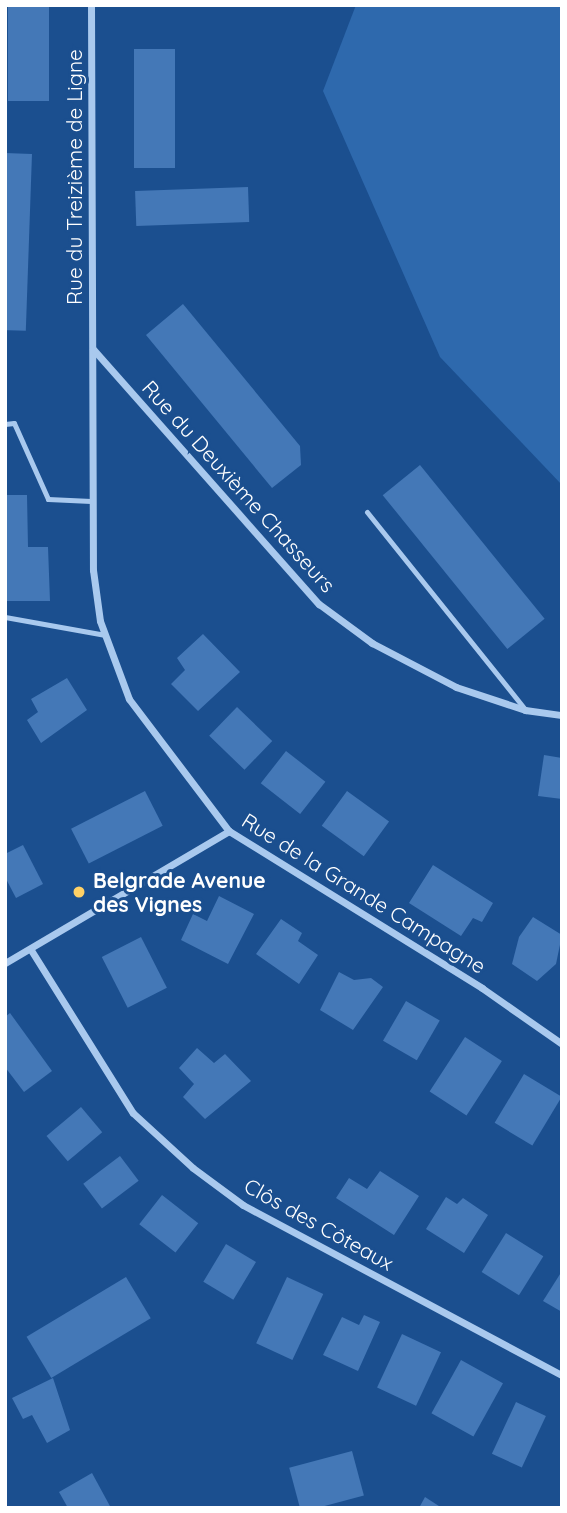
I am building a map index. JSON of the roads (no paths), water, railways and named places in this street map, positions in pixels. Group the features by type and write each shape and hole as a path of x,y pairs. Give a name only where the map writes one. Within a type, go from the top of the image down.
{"street":[{"name":"Rue du Treizième de Ligne","path":"91,5 92,348"},
{"name":"Rue de la Grande Campagne","path":"92,348 93,569 105,635 129,699 229,831 482,988 562,1044"},
{"name":"Rue du Deuxième Chasseurs","path":"92,348 319,604 372,643 425,672 525,710 562,715"},
{"path":"5,963 229,831"},
{"name":"Clôs des Côteaux","path":"31,950 133,1113 193,1168 243,1205 562,1375"}],"lane":[{"path":"5,424 14,423 48,499 91,501"},
{"path":"368,512 525,710"},
{"path":"5,617 105,635"}],"place":[{"name":"Belgrade Avenue des Vignes","path":"79,892"}]}
